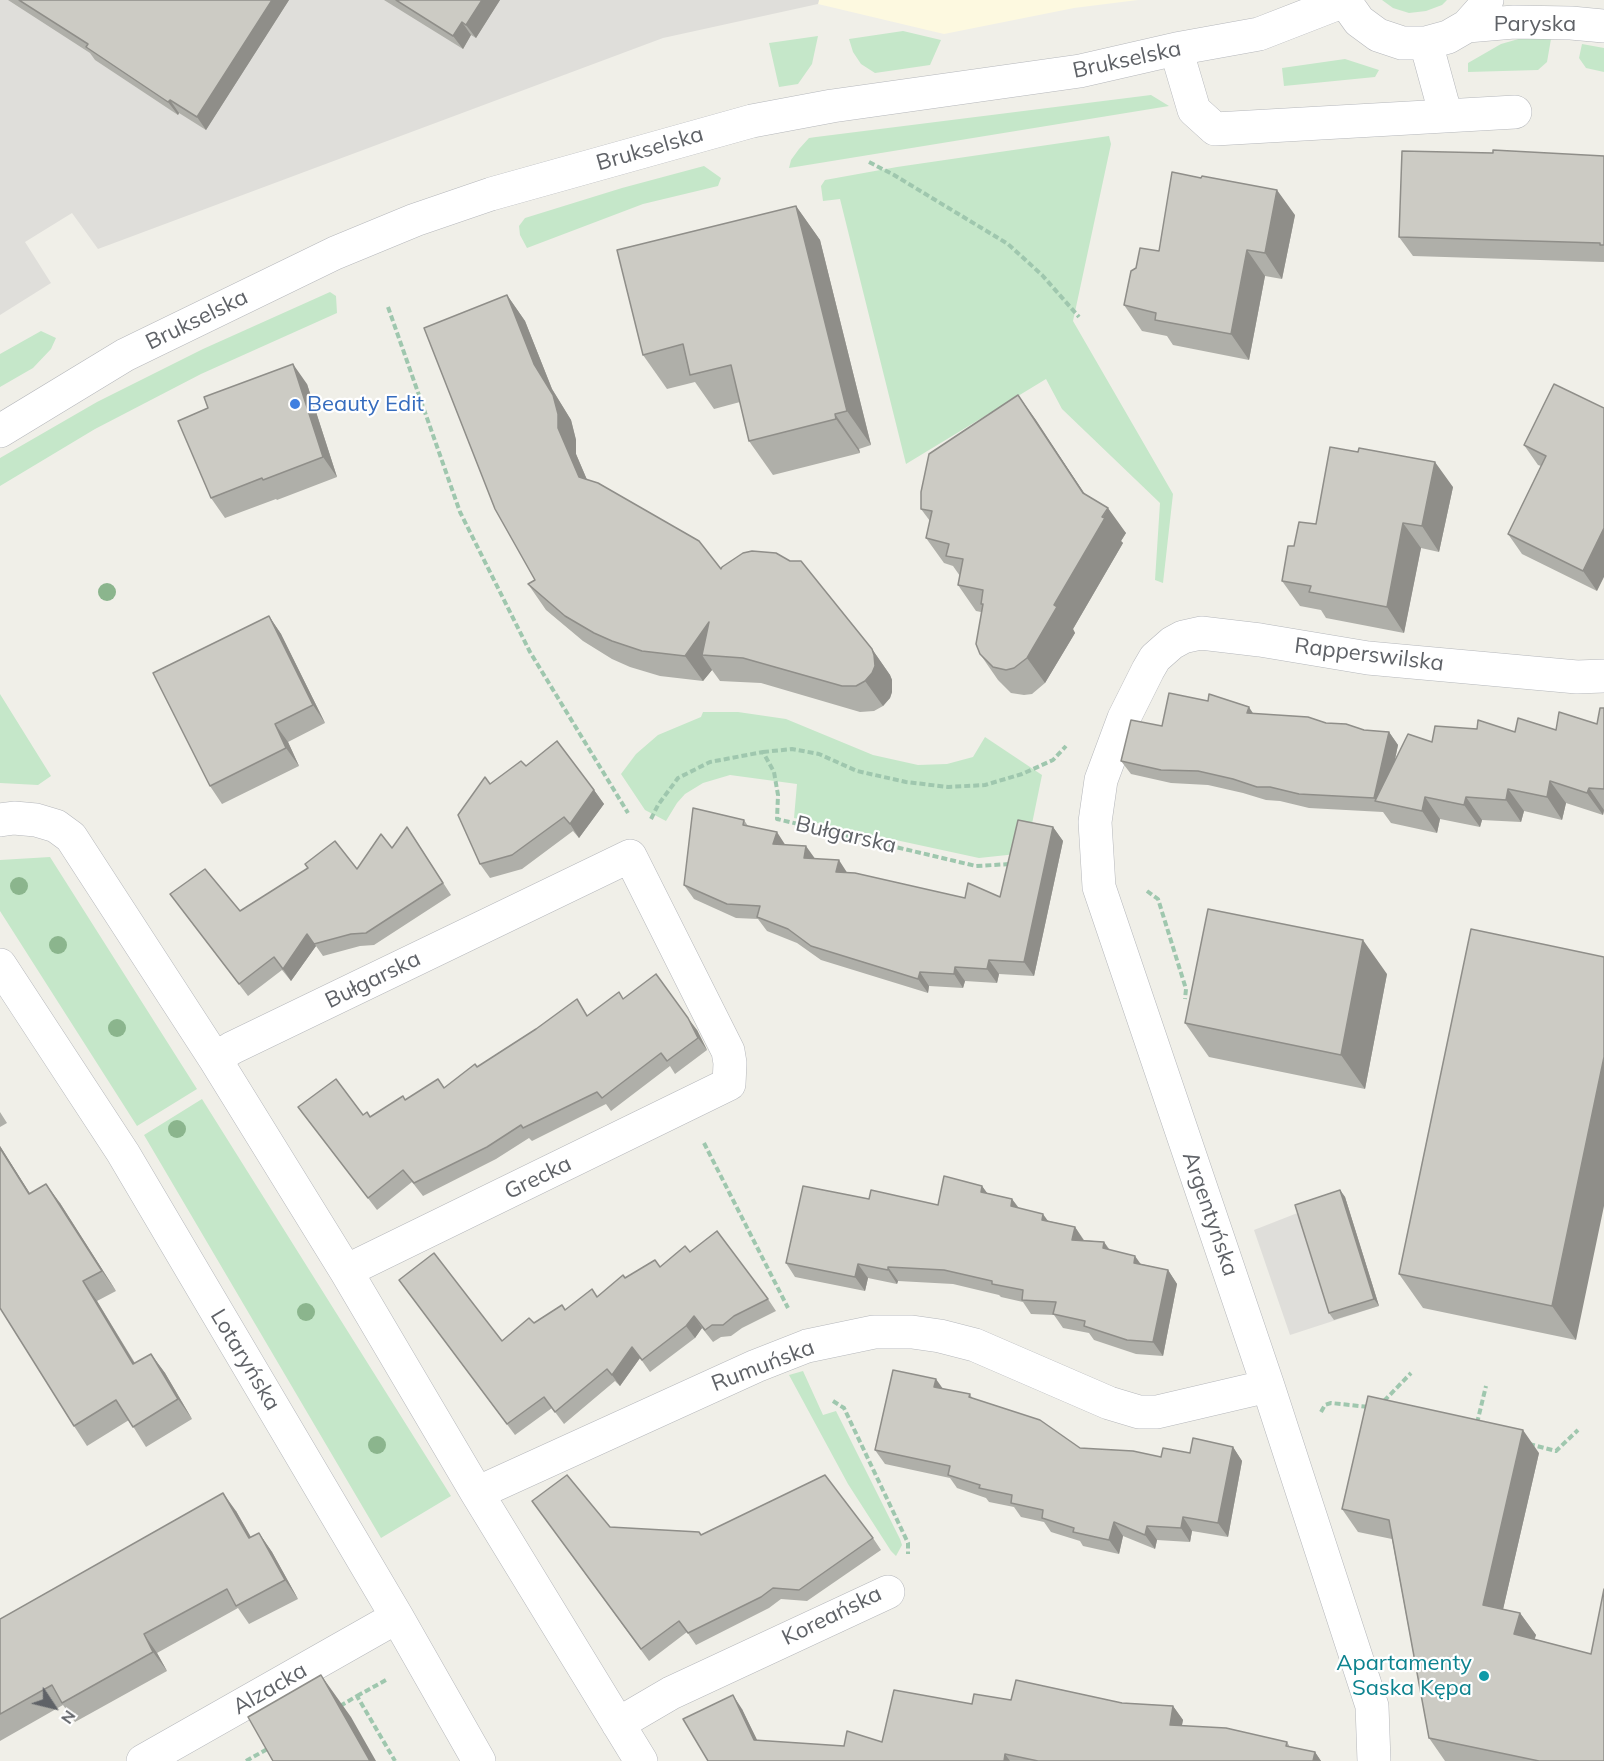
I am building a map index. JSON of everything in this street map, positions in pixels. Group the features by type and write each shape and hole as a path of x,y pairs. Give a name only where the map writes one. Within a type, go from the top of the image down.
{"street":[{"path":"1344,1 1359,21 1378,35 1402,43 1426,43 1448,37 1467,26 1484,7 1487,0"},
{"name":"Brukselska","path":"0,431 125,355 335,253 415,220 490,194 752,121 832,105 1080,71 1176,49 1259,34 1344,1"},
{"name":"Paryska","path":"1467,26 1514,22 1604,26"},
{"path":"1426,43 1446,116"},
{"path":"1176,49 1194,110 1215,129 1515,112"},
{"name":"Rapperswilska","path":"1148,670 1155,658 1172,643 1183,637 1201,633 1260,640 1368,658 1577,677 1604,676"},
{"name":"Argentyńska","path":"1148,670 1124,718 1101,780 1095,822 1099,887 1268,1386 1372,1706 1374,1761"},
{"path":"0,820 14,818 36,820 56,826 71,837 215,1059 346,1271 641,1761"},
{"name":"Bułgarska","path":"215,1059 243,1043 630,856 728,1051 730,1063 715,1091"},
{"name":"Lotaryńska","path":"0,965 123,1153 397,1617 479,1761"},
{"name":"Grecka","path":"346,1271 715,1091"},
{"name":"Rumuńska","path":"477,1492 695,1392 807,1346 874,1332 912,1332 975,1345 1109,1403 1139,1412 1157,1412 1268,1386"},
{"name":"Koreańska","path":"618,1724 671,1693 888,1592"},
{"name":"Alzacka","path":"143,1761 397,1617"}],"path":[{"path":"869,162 1008,244 1042,275 1079,317"},
{"path":"388,307 460,512 530,652 631,817"},
{"path":"648,826 658,805 678,778 710,762 792,749 819,754 857,771 906,782 948,787 985,785 1022,774 1053,760 1072,739"},
{"name":"Bułgarska","path":"763,752 774,772 778,795 777,819 976,866 1014,864"},
{"path":"715,1091 703,1141 807,1346"},
{"path":"1317,1420 1325,1405 1331,1403 1377,1409 1411,1373"},
{"path":"1476,1430 1486,1386"},
{"name":"Koreańska","path":"833,1401 844,1408 908,1543 908,1554 888,1592"},
{"path":"1522,1442 1556,1451 1578,1430"},
{"path":"337,1707 388,1679 384,1673"},
{"path":"357,1695 395,1761"},
{"path":"246,1761 277,1743"}],"shaded area":[{"path":"0,0 819,0 818,4 663,38 98,249 72,213 25,242 51,283 0,315"},
{"path":"819,0 1138,0 1074,8 944,34 818,4"},
{"path":"1345,1197 1379,1306 1290,1335 1254,1230"}],"green space":[{"path":"1382,0 1447,0 1442,5 1426,11 1409,13 1393,8"},
{"path":"903,31 941,40 930,65 875,73 861,64 853,52 849,39"},
{"path":"818,36 812,64 798,84 779,87 769,43"},
{"path":"1522,38 1551,39 1547,62 1538,70 1468,72 1468,63 1501,44"},
{"path":"1582,44 1604,48 1604,72 1586,68 1579,58"},
{"path":"1345,59 1379,70 1375,77 1284,86 1282,68"},
{"path":"1151,95 1169,106 789,168 791,160 809,138"},
{"path":"1109,136 1111,144 1073,321 1173,494 1163,583 1155,580 1160,503 1062,409 1046,379 906,464 840,199 823,201 821,186 825,180 897,167"},
{"path":"704,166 721,178 718,186 643,204 527,248 520,235 519,226 525,218"},
{"path":"330,292 336,296 337,313 201,374 95,429 0,486 0,458 97,402 203,349"},
{"path":"41,331 56,338 51,349 33,368 0,387 0,354"},
{"path":"0,694 51,776 38,785 0,783"},
{"path":"703,712 738,712 786,719 873,755 918,765 947,764 973,757 985,737 1042,775 1026,853 979,858 794,818 797,784 730,775 703,783 685,794 666,821 645,810 621,774 636,754 658,735 701,717"},
{"path":"50,857 197,1089 137,1126 0,911 0,860"},
{"path":"202,1099 451,1496 381,1538 144,1135"},
{"path":"803,1371 823,1415 836,1411 900,1539 902,1545 896,1556 848,1484 789,1375"}],"building":[{"path":"19,0 272,0 197,117 170,100 168,102 86,47 88,44"},
{"path":"396,0 482,0 466,25 462,22 453,36"},
{"path":"1493,150 1604,156 1604,245 1600,243 1399,237 1402,151 1493,153"},
{"path":"1172,172 1277,190 1265,253 1247,250 1231,334 1155,320 1156,313 1124,305 1131,271 1136,268 1140,248 1159,251"},
{"path":"796,206 847,411 835,414 836,419 749,441 731,365 690,375 683,344 643,355 617,250"},
{"path":"507,295 534,364 553,395 558,414 558,428 579,477 598,483 699,541 721,569 743,553 752,551 776,553 790,561 801,561 872,649 875,666 865,681 856,686 842,686 743,658 702,655 709,622 685,656 642,651 594,633 565,616 528,584 535,580 495,509 424,328"},
{"path":"293,364 323,457 211,498 178,421 208,408 204,397"},
{"path":"1554,384 1604,408 1604,528 1583,571 1508,534 1546,456 1524,445"},
{"path":"1018,395 1083,493 1108,508 1102,517 1105,518 1054,605 1057,607 1027,658 1014,668 1006,670 993,667 980,654 976,644 983,590 958,585 963,559 946,556 949,544 926,538 932,511 921,509 921,492 929,454"},
{"path":"1330,447 1358,452 1359,448 1435,462 1422,526 1403,523 1387,607 1309,592 1311,586 1282,581 1288,546 1294,546 1299,522 1316,524"},
{"path":"269,616 313,705 275,724 286,748 210,786 153,673"},
{"path":"1169,693 1208,701 1209,694 1249,707 1247,713 1308,717 1326,723 1346,724 1364,730 1389,732 1374,798 1299,794 1270,787 1257,787 1198,771 1161,770 1121,761 1131,720 1162,726"},
{"path":"1600,708 1604,708 1604,789 1589,788 1587,793 1550,781 1547,797 1508,789 1506,800 1466,797 1464,805 1425,797 1422,811 1375,801 1408,734 1432,742 1435,726 1477,729 1478,720 1515,732 1518,718 1556,730 1559,712 1597,724"},
{"path":"557,741 594,790 570,824 564,817 512,855 480,864 458,815 485,777 490,784 521,761 526,766"},
{"path":"693,808 744,820 743,825 777,832 773,844 806,846 804,858 839,860 836,872 855,873 965,898 968,883 1000,897 1018,820 1053,827 1024,962 989,960 987,969 955,967 954,974 920,972 918,979 811,946 788,929 757,917 760,906 727,904 684,885"},
{"path":"407,827 443,883 366,933 351,934 314,944 307,934 283,969 274,957 239,984 170,894 205,869 240,911 308,868 305,864 335,841 357,869 381,834 392,848"},
{"path":"1208,909 1363,940 1341,1055 1185,1023"},
{"path":"1471,929 1604,957 1604,1057 1552,1306 1399,1274"},
{"path":"656,974 688,1018 698,1038 667,1061 661,1053 602,1098 597,1092 523,1128 521,1125 487,1147 414,1183 403,1170 368,1198 298,1107 336,1079 363,1115 367,1112 370,1117 403,1096 405,1100 438,1079 444,1088 475,1064 477,1067 577,999 587,1016 619,992 623,999"},
{"path":"0,1148 29,1194 46,1184 102,1271 83,1281 133,1364 151,1354 178,1399 133,1427 116,1400 74,1426 0,1308"},
{"path":"944,1176 982,1186 981,1192 1012,1199 1011,1206 1043,1214 1042,1220 1075,1227 1072,1240 1104,1242 1103,1248 1135,1256 1134,1263 1168,1270 1153,1342 1127,1340 1084,1326 1085,1321 1053,1314 1056,1302 1022,1300 1023,1290 944,1270 888,1267 888,1270 858,1264 855,1277 786,1263 803,1186 869,1199 871,1190 938,1205"},
{"path":"1340,1190 1374,1299 1329,1313 1295,1205"},
{"path":"717,1231 768,1299 734,1316 723,1325 712,1325 705,1330 694,1316 686,1326 642,1360 632,1347 612,1375 607,1369 555,1412 544,1397 507,1424 399,1280 434,1253 502,1341 529,1318 534,1323 562,1305 565,1310 592,1289 597,1297 623,1275 625,1278 655,1260 660,1267 685,1246 690,1252"},
{"path":"893,1370 936,1379 934,1387 970,1394 969,1397 1040,1420 1080,1448 1133,1451 1161,1457 1163,1448 1190,1453 1193,1438 1233,1447 1218,1523 1183,1517 1181,1528 1147,1526 1145,1535 1114,1522 1109,1540 1073,1532 1074,1528 1042,1518 1043,1510 1011,1503 1012,1495 979,1488 980,1485 948,1475 950,1466 875,1450"},
{"path":"1368,1396 1523,1430 1483,1605 1520,1613 1514,1634 1591,1654 1604,1589 1604,1761 1539,1761 1429,1738 1389,1520 1342,1509"},
{"path":"567,1475 610,1527 699,1532 701,1535 825,1475 873,1538 799,1590 773,1588 761,1597 688,1633 679,1621 641,1649 532,1501"},
{"path":"223,1493 249,1538 259,1533 285,1580 236,1606 227,1589 144,1634 153,1652 62,1703 52,1685 0,1714 0,1619"},
{"path":"321,1675 370,1761 273,1761 248,1717"},
{"path":"1016,1680 1122,1703 1173,1706 1170,1725 1226,1728 1287,1742 1286,1746 1315,1752 1313,1761 1038,1761 1005,1754 1004,1761 708,1761 683,1719 733,1695 754,1740 844,1746 847,1731 882,1742 894,1690 972,1704 974,1694 1011,1700"}],"place":[{"name":"Beauty Edit","path":"295,404"},
{"name":"Apartamenty Saska Kępa","path":"1484,1676"}]}
